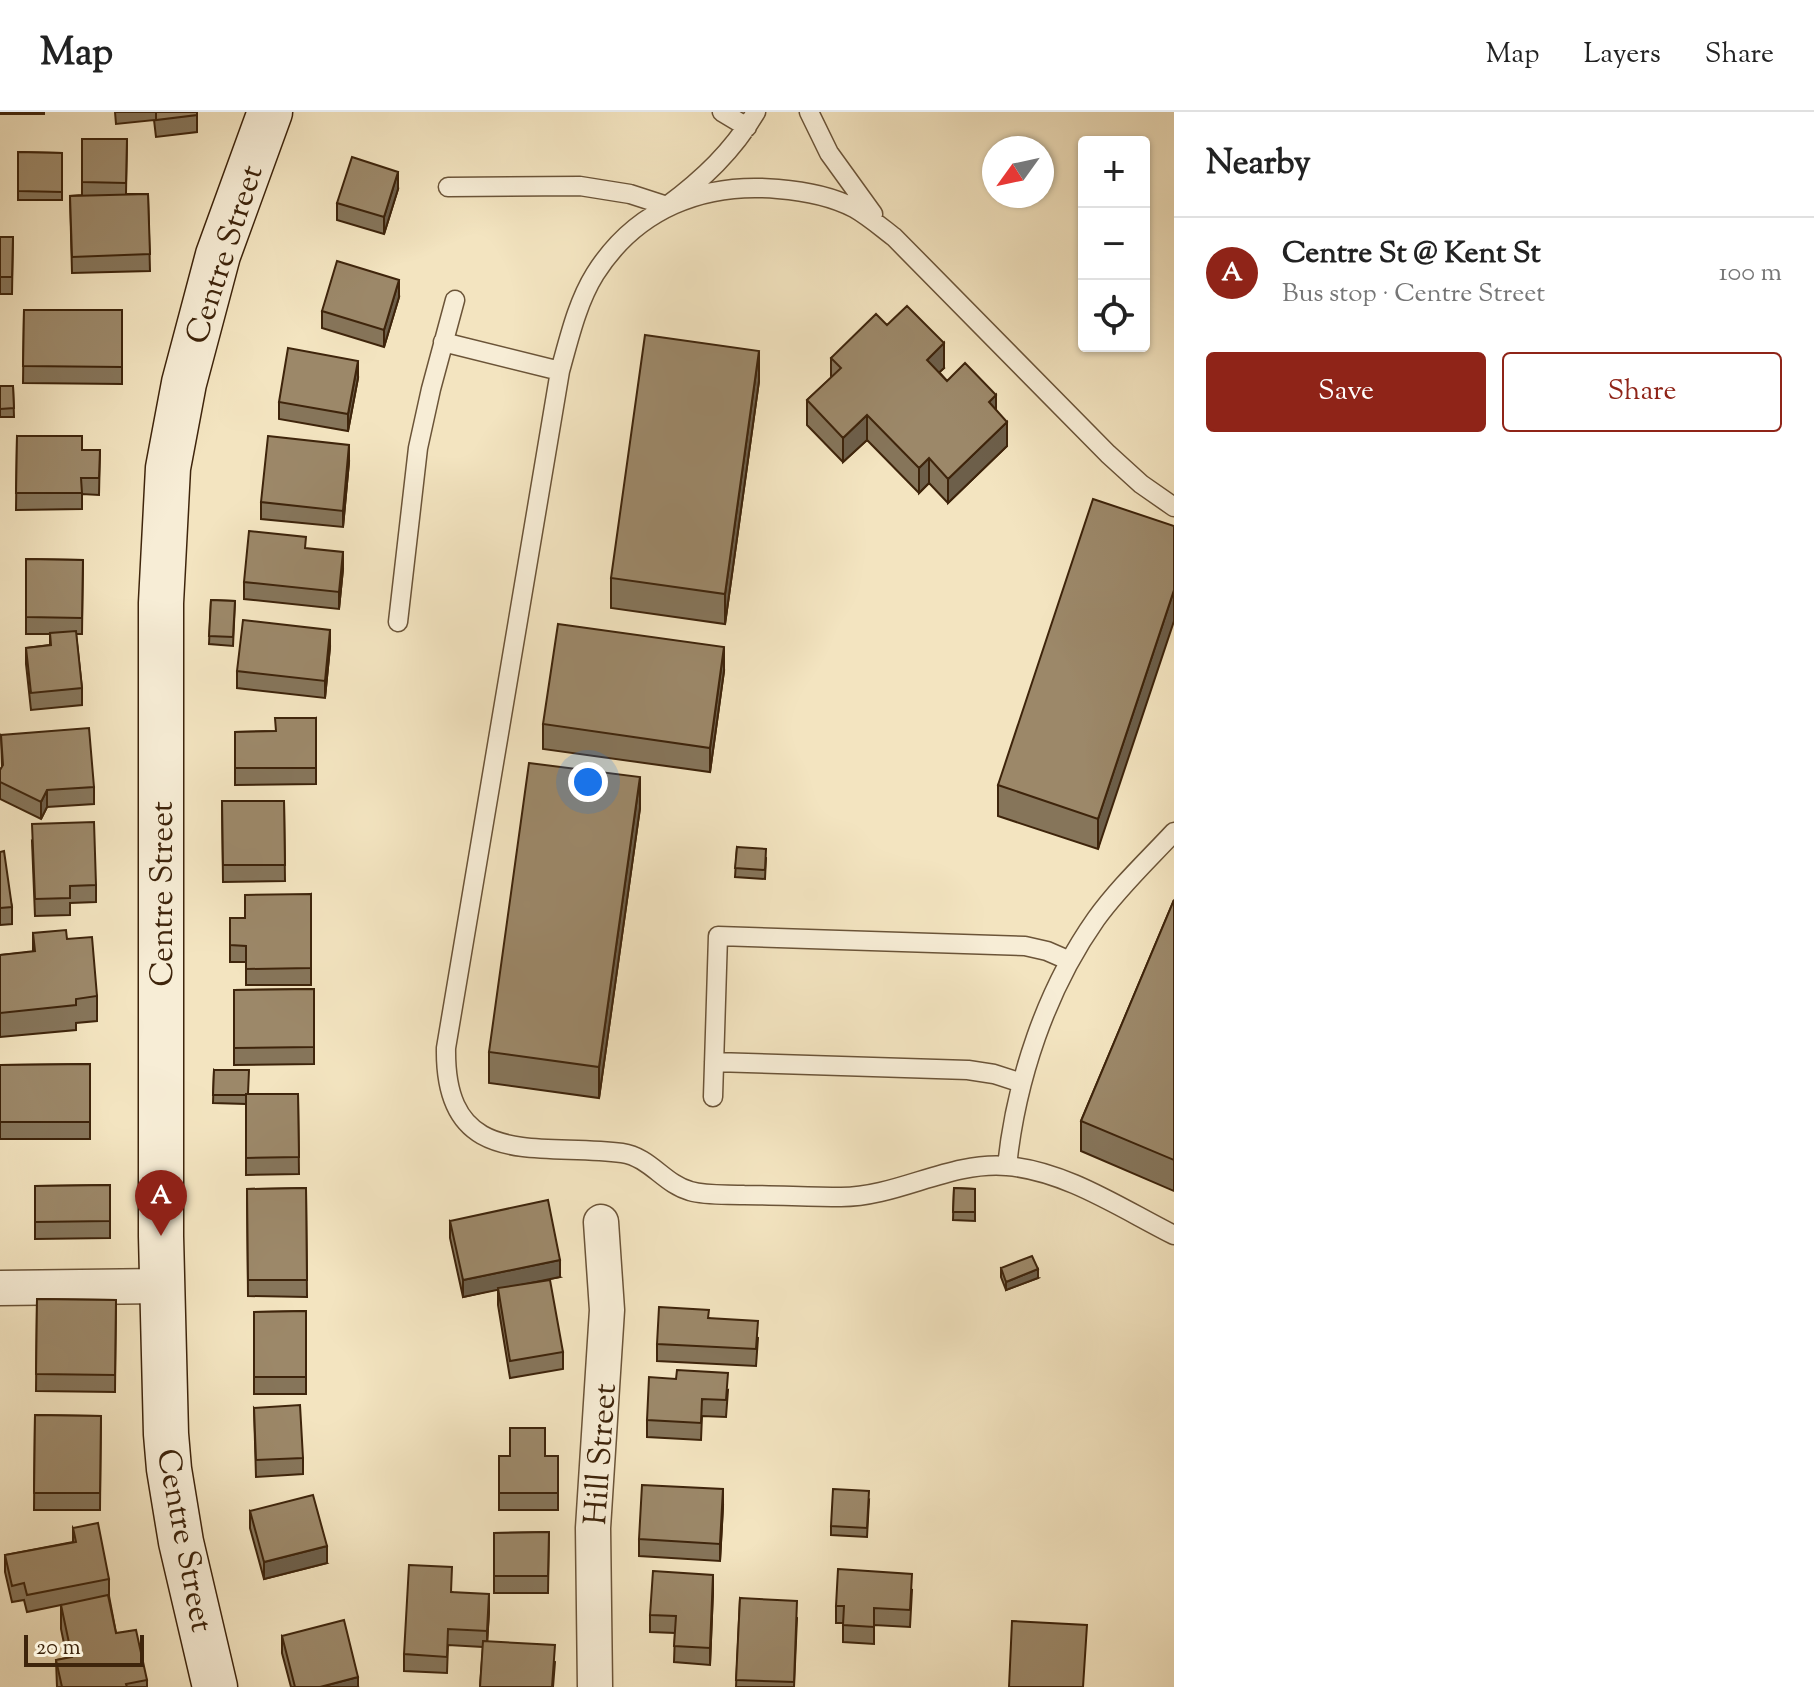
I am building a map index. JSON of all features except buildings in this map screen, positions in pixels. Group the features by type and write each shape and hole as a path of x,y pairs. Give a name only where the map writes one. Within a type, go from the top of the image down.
{"main road":[{"name":"Centre Street","path":"215,1687 181,1542 169,1469 164,1396 161,603 168,468 184,383 218,255 270,112"}],"street":[{"name":"Hill Street","path":"595,1687 593,1528 607,1310 601,1222"},
{"path":"0,1288 162,1286"}],"lane":[{"path":"667,206 718,163 752,120 722,112"},
{"path":"809,112 842,174 894,237 1108,454 1141,484 1174,507"},
{"path":"448,187 580,186 630,194 667,206"},
{"path":"894,237 856,209 838,201 796,191 749,186 728,188 687,197 652,215 622,241 595,274 576,316 560,371 446,1048 449,1089 455,1105 476,1131 502,1144 535,1149 624,1153 646,1163 679,1188 701,1193 845,1197 883,1192 967,1169 1007,1166 1070,1183 1174,1235"},
{"path":"398,622 418,448 455,300"},
{"path":"443,342 560,371"},
{"path":"1007,1166 1022,1083 1048,1010 1070,961 1106,906 1174,832"},
{"path":"713,1097 718,936 1025,946 1070,961"},
{"path":"714,1062 968,1070 1022,1083"}],"place":[{"name":"Centre St @ Kent St","path":"161,1236"}]}
